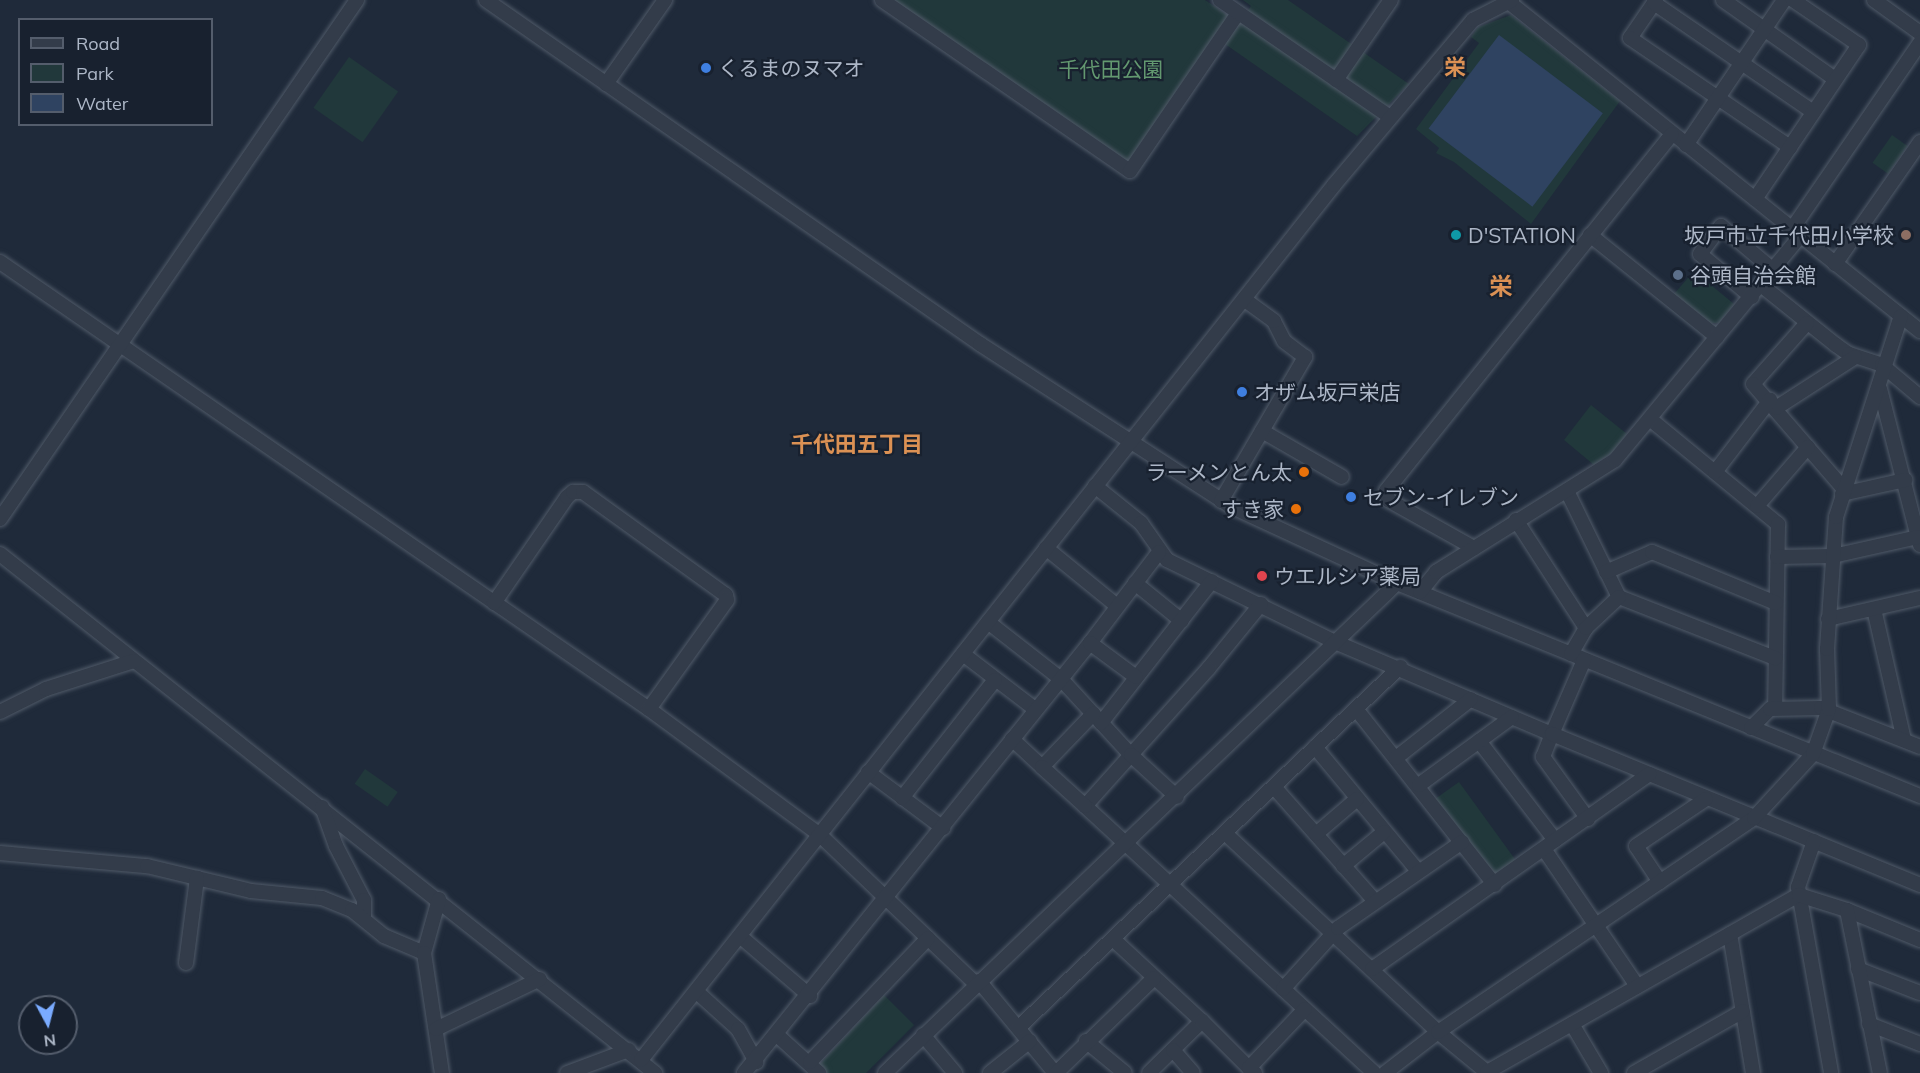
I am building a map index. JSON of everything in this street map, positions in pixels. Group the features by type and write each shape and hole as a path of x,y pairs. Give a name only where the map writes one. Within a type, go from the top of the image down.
{"street":[{"path":"0,519 357,0"},
{"path":"486,0 1129,444 1221,501 1397,583 1920,796"},
{"path":"606,84 665,0"},
{"path":"882,0 1130,171 1238,13"},
{"path":"1220,0 1390,117"},
{"path":"1336,80 1391,0"},
{"path":"1723,0 1835,79"},
{"path":"1686,145 1784,0"},
{"path":"1755,199 1859,45 1793,0"},
{"path":"1874,0 1920,33"},
{"path":"641,1060 741,937 868,772 1244,298 1390,117 1473,21 1511,1 1672,134 1920,331"},
{"path":"1790,147 1630,38 1655,2 1813,112"},
{"path":"1420,592 1436,572 1615,460 1773,270 1920,43"},
{"path":"1473,548 1388,500 1386,491 1672,134"},
{"path":"1835,264 1920,142"},
{"path":"1752,297 1701,254 1721,226 1773,270"},
{"path":"1590,235 1717,336"},
{"path":"0,262 119,346 649,708 820,835 885,898 978,982 1055,1073 1154,978"},
{"path":"1761,285 1807,323 1855,357 1886,368 1920,397"},
{"path":"1221,501 1305,357 1284,341 1274,321 1244,298"},
{"path":"1385,1073 1438,1032 1754,818 1813,754 1829,709 1828,619 1833,556 1843,491 1880,389 1901,316"},
{"path":"1807,323 1753,384 1773,404 1843,491"},
{"path":"1715,472 1773,404 1855,357"},
{"path":"1777,557 1833,556 1919,541 1880,389"},
{"path":"1650,419 1778,524 1775,708"},
{"path":"1262,431 1342,477"},
{"path":"1757,506 1808,447"},
{"path":"1843,491 1905,480"},
{"path":"1095,486 1142,523 1159,552 1335,642 1400,667 1706,799 1920,885"},
{"path":"494,603 570,494 578,490 588,495 726,595 727,600 649,708"},
{"path":"1567,491 1618,597 1775,658"},
{"path":"1516,520 1586,628"},
{"path":"1046,548 1117,606"},
{"path":"744,1073 756,1062 810,996 1159,552"},
{"path":"1606,573 1652,552 1776,603"},
{"path":"0,554 322,806 656,1073"},
{"path":"1042,767 1097,718 1136,677 1212,581"},
{"path":"1135,583 1182,621"},
{"path":"885,1073 978,982 1128,844 1397,583"},
{"path":"1571,654 1586,628 1618,597"},
{"path":"1828,619 1920,598"},
{"path":"1085,806 1261,604"},
{"path":"1874,609 1904,740"},
{"path":"988,622 1061,679 1131,755 1177,797"},
{"path":"1090,642 1136,677"},
{"path":"963,654 1035,710"},
{"path":"1584,660 1543,757 1588,819"},
{"path":"0,712 46,689 134,661"},
{"path":"1018,1028 1226,834 1400,667"},
{"path":"902,798 994,680"},
{"path":"1396,758 1471,699"},
{"path":"1356,708 1419,785 1495,885"},
{"path":"1751,728 1764,713 1775,708 1829,709 1920,747"},
{"path":"1419,785 1512,717"},
{"path":"1012,739 1172,884 1374,1073"},
{"path":"1479,741 1550,844 1596,924 1637,986"},
{"path":"1315,747 1418,871"},
{"path":"868,772 943,828"},
{"path":"1372,969 1495,885 1649,774"},
{"path":"1274,787 1375,901"},
{"path":"1316,834 1357,799"},
{"path":"1660,882 1636,846 1706,799"},
{"path":"322,806 336,846 364,900 364,919"},
{"path":"1343,866 1384,832"},
{"path":"1226,834 1438,1032 1487,1072 1799,895 1847,910 1920,940"},
{"path":"1814,841 1798,887 1831,1073"},
{"path":"1283,989 1334,934 1375,901 1462,842"},
{"path":"0,853 147,866 251,891 322,898 364,919 384,936 424,953"},
{"path":"186,963 197,878"},
{"path":"439,899 424,953 442,1073"},
{"path":"1847,910 1880,1073"},
{"path":"1730,934 1753,1073"},
{"path":"741,937 810,996"},
{"path":"777,1035 814,1068 928,938"},
{"path":"1113,939 1252,1070 1305,1009"},
{"path":"1858,969 1920,993"},
{"path":"436,1029 540,979"},
{"path":"697,992 738,1029 756,1062"},
{"path":"1634,1073 1743,1011"},
{"path":"1149,1073 1202,1022"},
{"path":"1572,1023 1601,1073"},
{"path":"1869,1024 1920,1044"},
{"path":"923,1035 955,1073"},
{"path":"990,1073 1030,1041"},
{"path":"1086,1041 1125,1073"},
{"path":"567,1073 629,1050"},
{"path":"1173,1050 1193,1073"}],"green space":[{"name":"千代田公園","path":"892,0 1205,0 1229,16 1130,165"},
{"path":"1243,0 1288,0 1409,84 1357,136 1225,44 1251,6"},
{"path":"1511,15 1620,101 1531,224 1454,162 1436,153 1439,148 1416,129 1479,43 1471,37 1478,27"},
{"path":"349,57 398,91 363,142 313,108"},
{"path":"1892,135 1908,146 1888,174 1872,163"},
{"path":"1694,271 1734,304 1719,323 1711,323 1674,294"},
{"path":"1591,405 1627,434 1613,452 1594,465 1564,440"},
{"path":"365,769 398,792 387,807 355,784"},
{"path":"1459,782 1517,862 1498,875 1492,875 1435,799"},
{"path":"884,995 914,1025 866,1073 823,1073 817,1067"}],"water":[{"path":"1499,35 1603,113 1532,207 1429,128"}],"place":[{"name":"くるまのヌマオ","path":"706,68"},
{"name":"D'STATION","path":"1456,235"},
{"name":"坂戸市立千代田小学校","path":"1906,235"},
{"name":"谷頭自治会館","path":"1678,275"},
{"name":"オザム坂戸栄店","path":"1242,392"},
{"name":"ラーメンとん太","path":"1304,472"},
{"name":"セブン-イレブン","path":"1351,497"},
{"name":"すき家","path":"1296,509"},
{"name":"ウエルシア薬局","path":"1262,576"}],"district":[{"name":"栄","path":"1455,68"},
{"name":"栄","path":"1501,287"},
{"name":"千代田五丁目","path":"857,445"}]}
